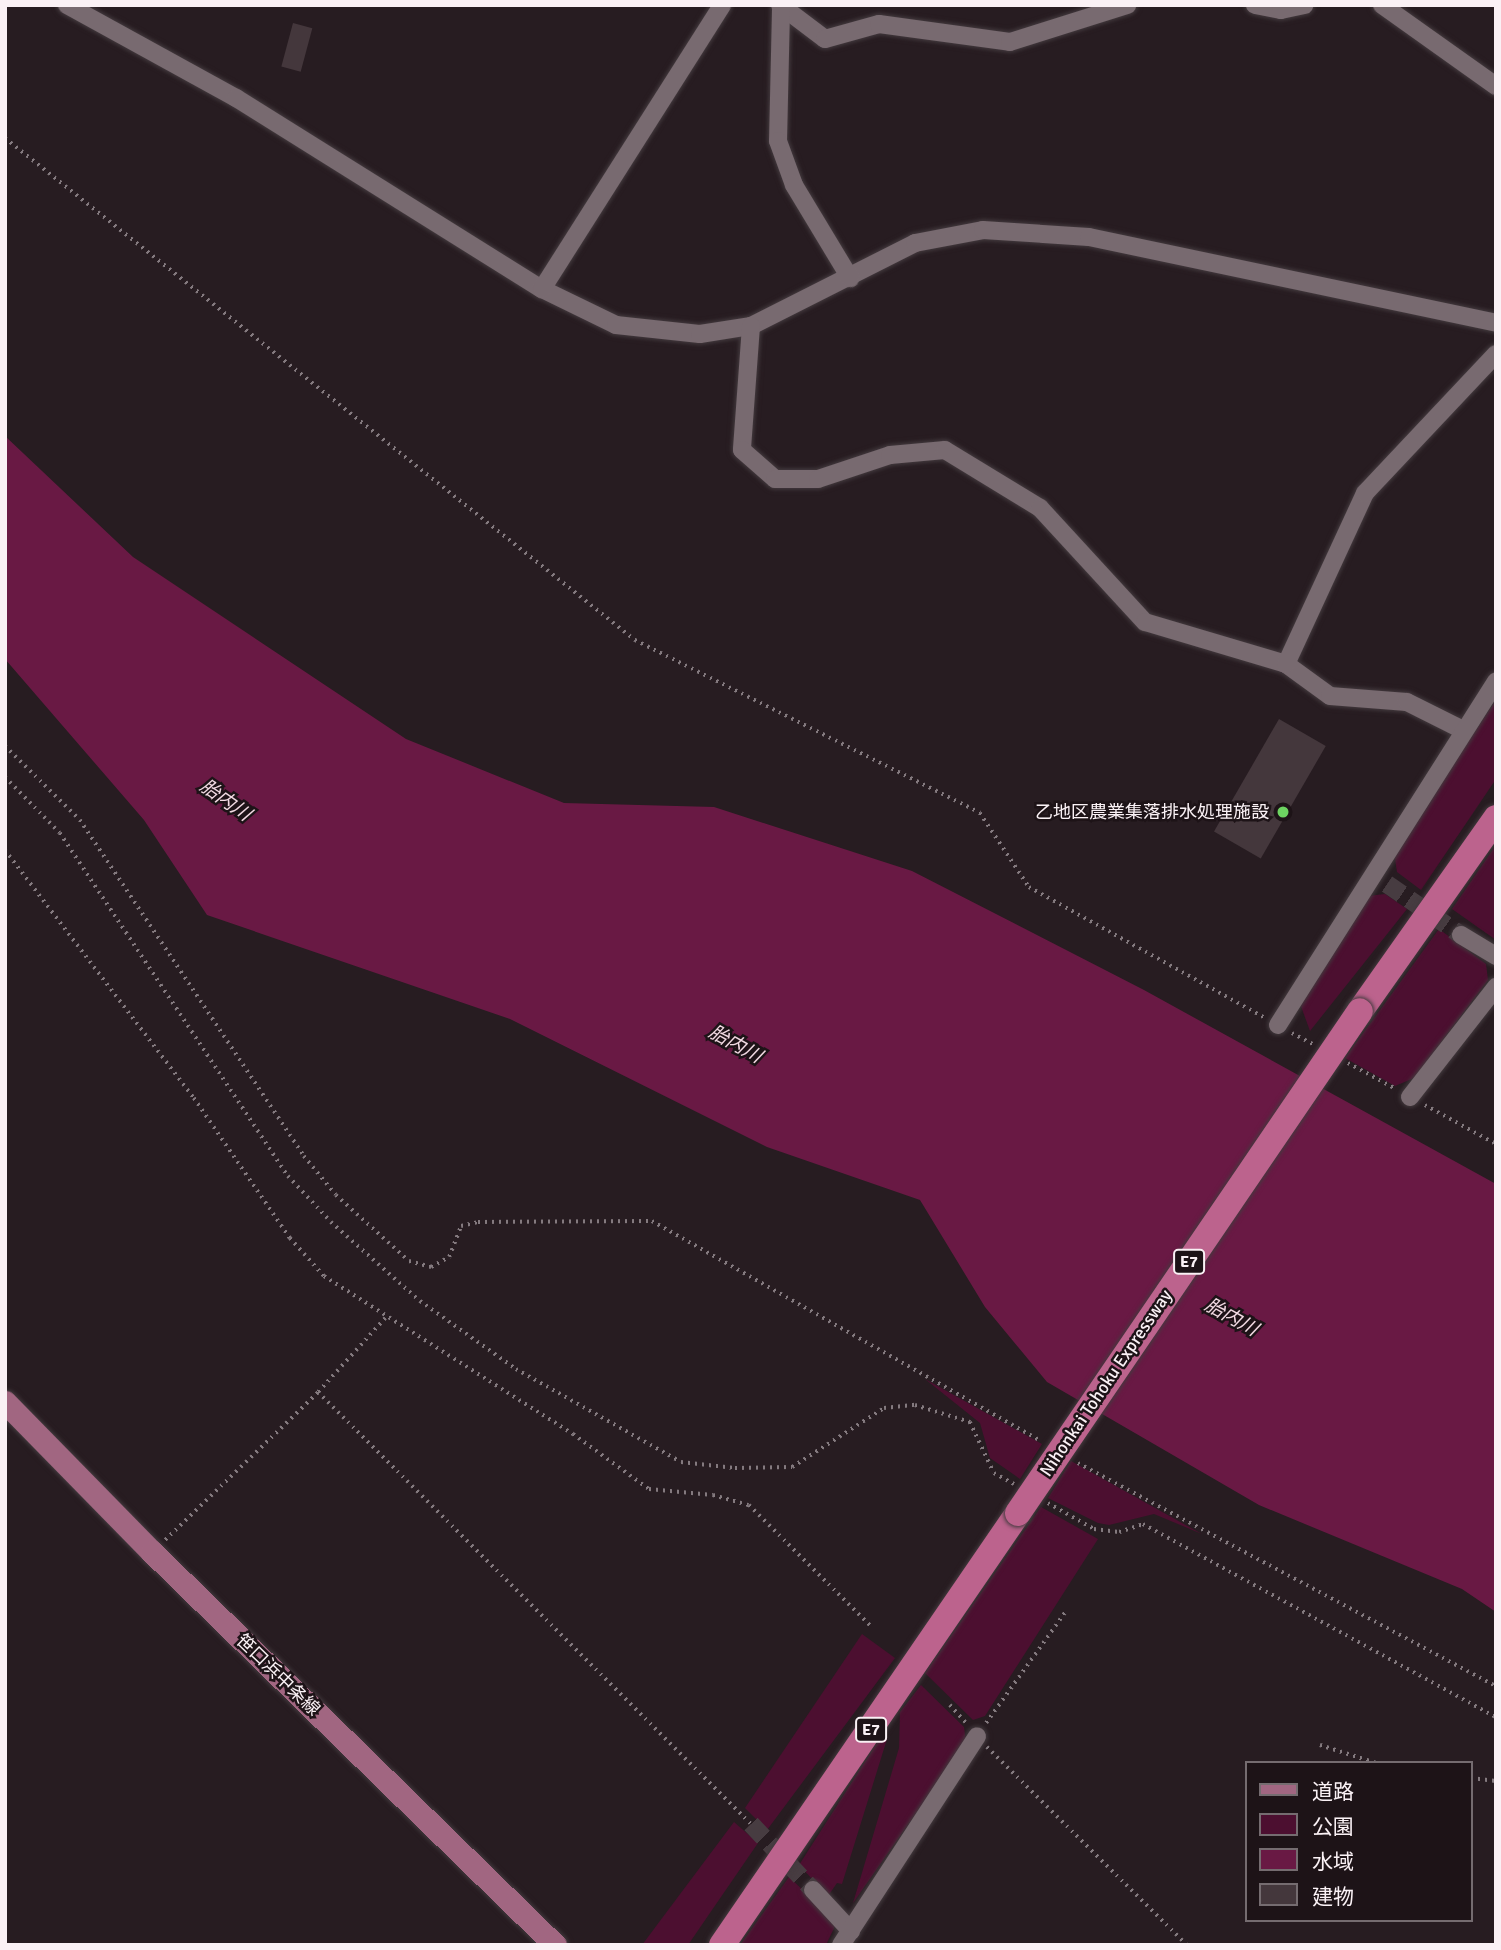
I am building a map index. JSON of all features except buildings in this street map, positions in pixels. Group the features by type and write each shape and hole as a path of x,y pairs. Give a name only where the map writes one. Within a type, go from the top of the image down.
{"highway":[{"name":"Nihonkai Tohoku Expressway","path":"1028,1505 1360,1011 1496,818"},
{"name":"E7","path":"722,1945 1028,1505"}],"main road":[{"name":"笹口浜中条線","path":"5,1402 152,1552 555,1945"}],"street":[{"path":"67,5 236,98 542,289 616,325 700,334 751,326 915,243 983,230 1089,237 1496,323"},
{"path":"542,289 722,5"},
{"path":"780,8 825,39 879,24 1010,42 1126,5"},
{"path":"1255,5 1281,10 1304,5"},
{"path":"1382,5 1496,86"},
{"path":"780,8 778,141 794,185 850,278"},
{"path":"751,326 742,450 775,479 818,480 890,455 945,450 1040,508 1145,622 1286,664 1330,696 1407,702 1461,729"},
{"path":"1286,664 1365,493 1496,354"},
{"path":"1278,1025 1379,879 1461,729 1496,681"},
{"path":"1461,935 1496,956"},
{"path":"1410,1097 1496,986"},
{"path":"813,1890 846,1938 977,1736"}],"path":[{"path":"5,138 635,640 980,813 1028,887 1326,1051"},
{"path":"5,746 80,820 303,1156 336,1195 409,1261 430,1267 449,1257 461,1226 478,1222 652,1221 1044,1443"},
{"path":"5,777 60,833 288,1176 331,1222 420,1301 516,1369 681,1462 735,1468 792,1467 884,1408 915,1405 970,1422 995,1473 1017,1485"},
{"path":"5,850 194,1098 290,1238 324,1276 386,1318 573,1434 649,1489 713,1495 749,1505 872,1627"},
{"path":"1338,1058 1496,1144"},
{"path":"152,1552 318,1392 386,1318"},
{"path":"318,1392 751,1824"},
{"path":"1067,1456 1496,1686"},
{"path":"1028,1505 1094,1529 1119,1532 1143,1524 1496,1717"},
{"path":"977,1736 1066,1611"},
{"path":"950,1705 977,1736 1187,1945"},
{"path":"1320,1745 1370,1761"},
{"path":"1473,1778 1496,1781"}],"green space":[{"path":"1496,700 1496,779 1421,890 1397,872 1394,852"},
{"path":"1496,845 1496,940 1452,909"},
{"path":"1385,894 1407,909 1310,1031 1298,998 1368,896"},
{"path":"1439,929 1486,964 1488,980 1414,1078 1395,1086 1345,1058"},
{"path":"925,1379 1042,1444 1020,1479 990,1458 980,1423"},
{"path":"1071,1461 1202,1534 1154,1514 1109,1525 1098,1523 1048,1498"},
{"path":"1041,1507 1098,1539 985,1716 973,1720 925,1673"},
{"path":"862,1634 895,1658 767,1830 745,1808"},
{"path":"921,1685 964,1727 966,1742 853,1903 899,1748 900,1712"},
{"path":"882,1735 887,1739 842,1884 837,1883 828,1896 799,1865"},
{"path":"734,1822 758,1843 688,1945 642,1945"},
{"path":"789,1877 837,1922 826,1945 740,1945"}],"water":[{"name":"胎内川","path":"5,436 133,557 406,739 564,803 714,807 912,871 1144,990 1496,1184 1496,1612 1462,1589 1259,1505 1047,1382 985,1307 920,1200 767,1147 510,1019 207,915 144,820 5,659"}],"tunnel":[{"path":"1387,884 1461,935"},
{"path":"751,1824 813,1890"}],"place":[{"name":"乙地区農業集落排水処理施設","path":"1283,812"}]}
